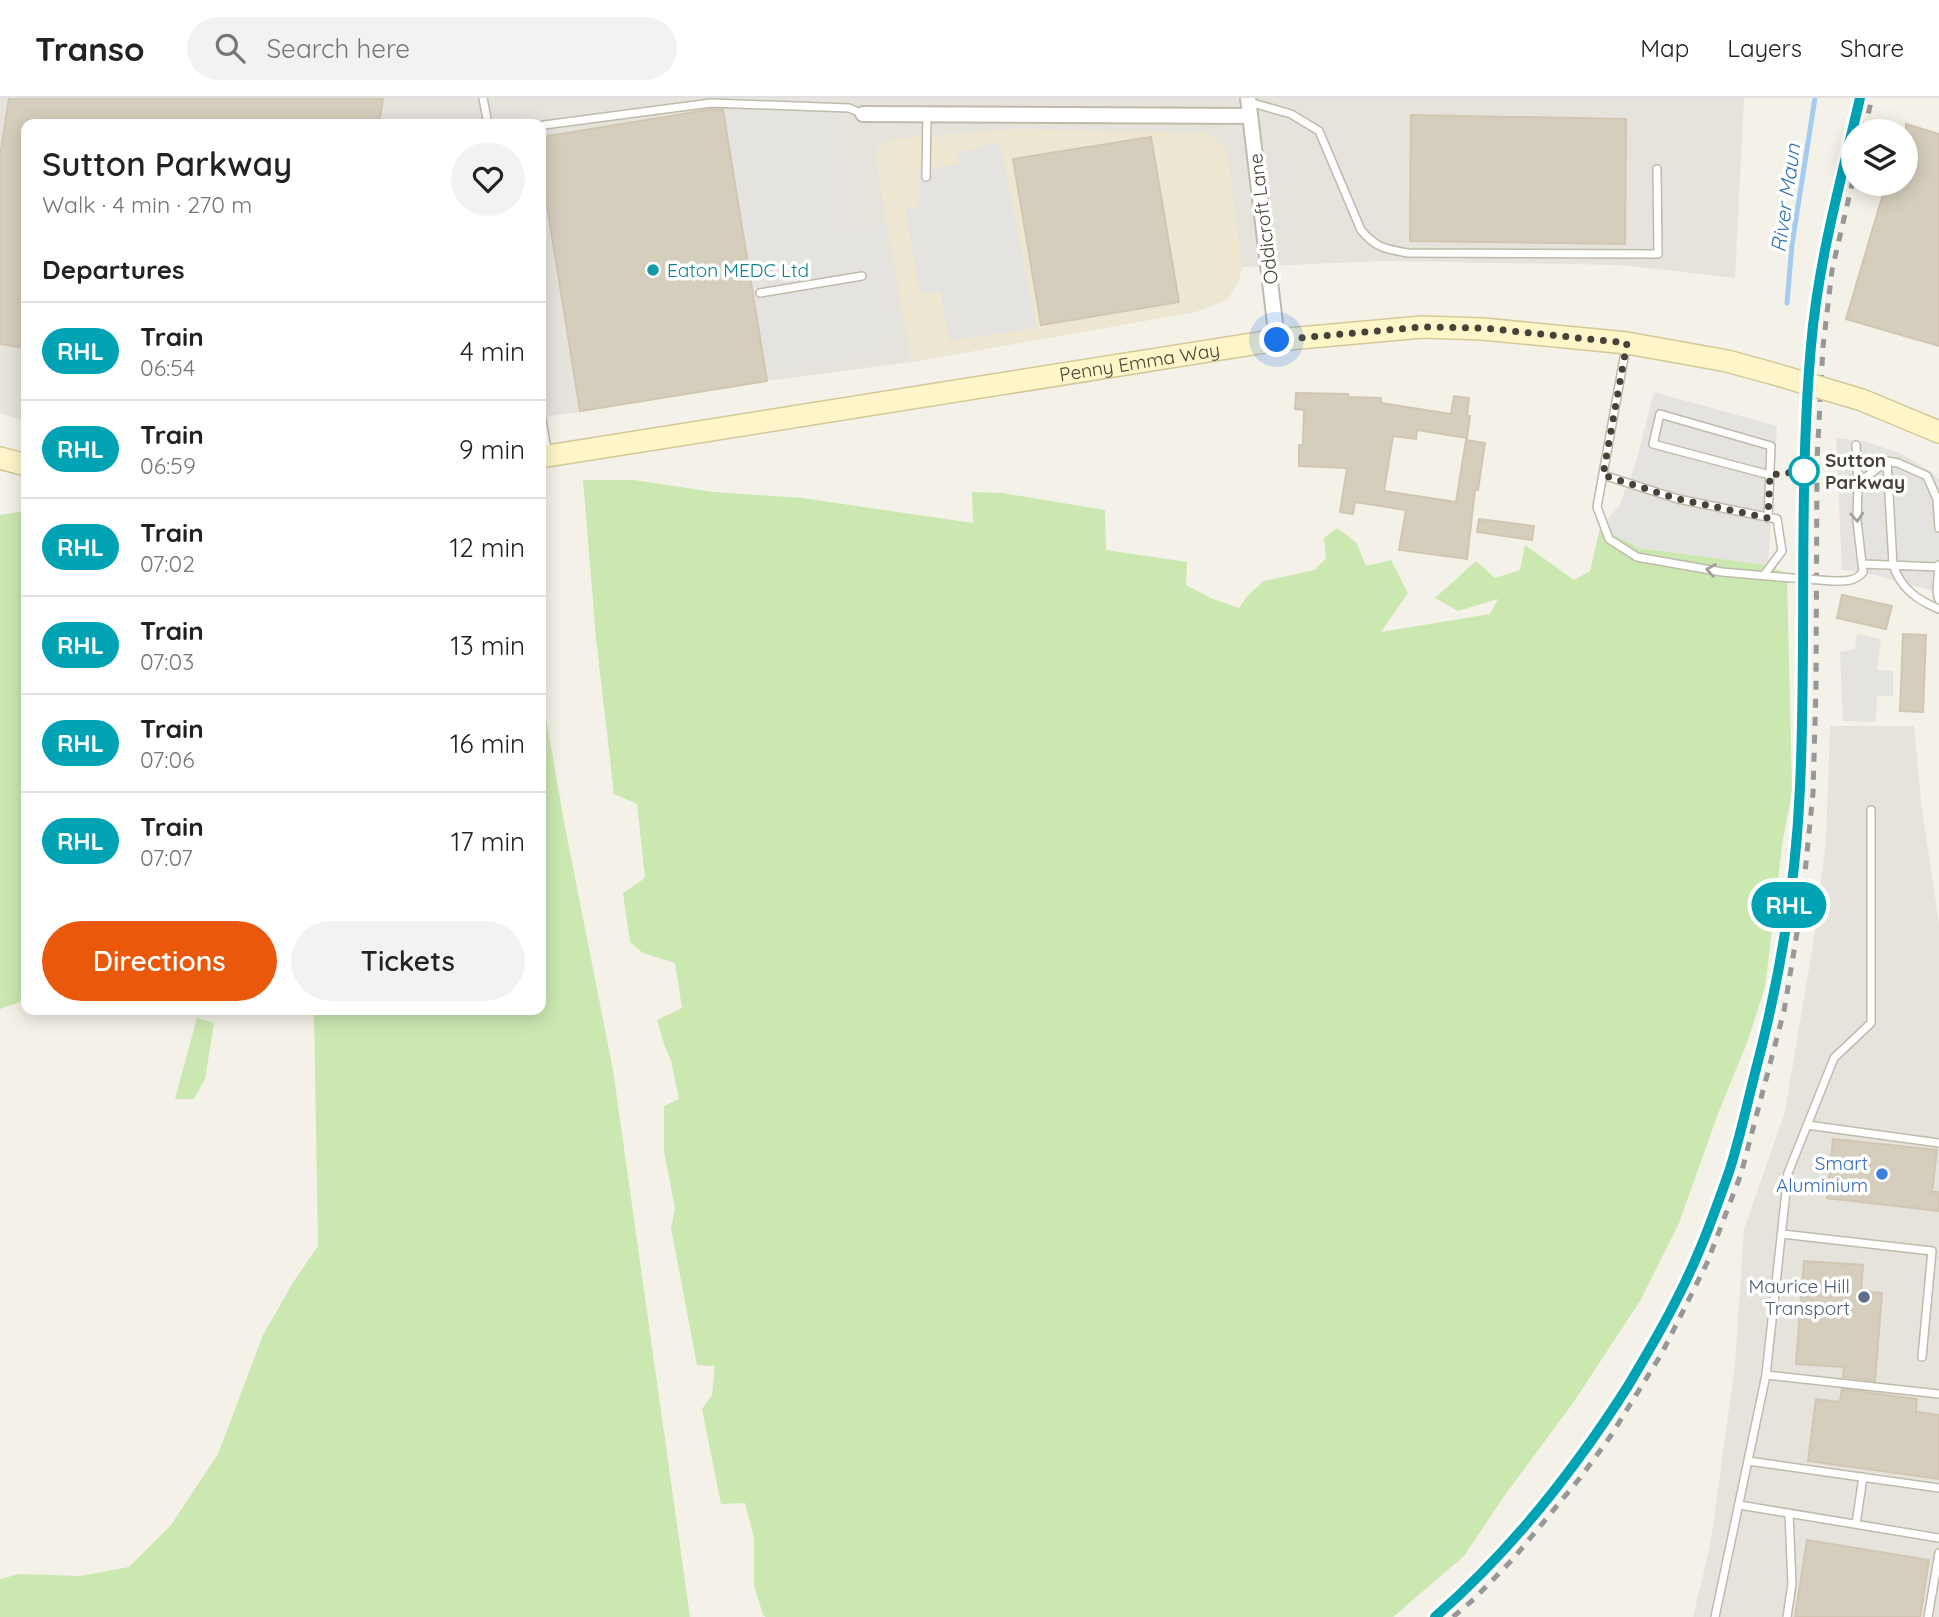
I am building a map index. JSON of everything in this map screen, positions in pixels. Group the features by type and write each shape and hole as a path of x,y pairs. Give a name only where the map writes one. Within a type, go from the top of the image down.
{"main road":[{"name":"Penny Emma Way","path":"546,456 1277,340 1422,327 1483,328 1627,343 1727,361 1862,400 1939,432"},
{"path":"0,458 21,464"}],"street":[{"path":"863,114 1249,105"},
{"name":"Oddicroft Lane","path":"1249,105 1277,340"}],"lane":[{"path":"484,98 487,119"},
{"path":"546,125 711,103 849,108 863,114"},
{"path":"1249,105 1291,114 1319,131 1360,230 1372,243 1408,253 1658,254 1657,169"},
{"path":"926,177 927,114"},
{"path":"760,293 862,276"},
{"path":"1627,343 1597,507 1609,538 1637,557 1722,572 1833,581 1859,577 1863,572 1857,522 1856,446"},
{"path":"1768,518 1770,475 1771,446 1660,414 1653,444 1770,475"},
{"path":"1858,484 1887,461 1927,476 1937,499 1939,528"},
{"path":"1887,461 1893,564 1896,575 1902,585 1923,602 1939,609"},
{"path":"1603,475 1678,499 1777,519 1782,551 1764,575"},
{"path":"1862,564 1939,566 1939,600"},
{"path":"1715,1617 1766,1375 1788,1173 1834,1058 1871,1023 1871,810"},
{"path":"1807,1125 1939,1143"},
{"path":"1782,1234 1932,1251 1922,1357"},
{"path":"1766,1375 1939,1394"},
{"path":"1748,1461 1939,1488"},
{"path":"1856,1524 1863,1477"},
{"path":"1739,1505 1939,1538"},
{"path":"1787,1617 1792,1584 1789,1513"},
{"path":"1928,1617 1939,1553"}],"shaded area":[{"path":"0,98 1744,98 1735,278 1621,265 1384,261 1242,267 1238,283 1227,300 1195,312 911,362 767,381 546,417 546,119 21,119 21,420 0,413"},
{"path":"722,98 837,98 835,131 840,229 881,226 897,336 879,339 882,354 765,372"},
{"path":"1015,129 1207,133 1220,142 1228,156 1242,267 1238,283 1227,300 1195,312 911,362 875,154 880,145 893,139"},
{"path":"1000,142 1037,328 949,341 940,291 920,294 905,208 918,207 920,170 959,164 957,152"},
{"path":"1654,392 1777,426 1768,565 1640,548 1600,528 1619,506 1635,466"},
{"path":"1836,438 1867,442 1900,453 1930,471 1939,480 1937,592 1863,572 1842,570"},
{"path":"1857,634 1881,639 1877,670 1893,671 1893,696 1877,696 1876,722 1843,721 1840,652 1855,649"},
{"path":"1830,726 1914,726 1922,810 1939,923 1939,1617 1693,1617 1711,1541 1735,1364 1744,1229 1785,1112 1813,945 1826,840"}],"green space":[{"path":"583,480 634,480 714,492 802,498 973,523 972,492 1002,493 1105,510 1106,550 1187,562 1186,585 1239,608 1248,595 1264,581 1315,570 1326,558 1324,538 1337,528 1356,542 1366,566 1391,560 1408,593 1381,632 1490,614 1498,599 1458,611 1435,598 1476,561 1495,578 1520,570 1525,545 1574,580 1590,571 1600,528 1640,548 1768,565 1787,574 1792,792 1783,839 1765,987 1748,1040 1679,1223 1640,1301 1573,1403 1464,1556 1393,1617 763,1615 754,1585 754,1538 745,1503 721,1504 702,1409 712,1395 715,1366 697,1365 671,1228 675,1209 664,1151 664,1106 679,1099 671,1061 657,1020 682,1008 675,963 643,953 630,942 623,893 645,878 637,804 614,794 596,638"},
{"path":"21,512 21,1002 0,1009 0,515"},
{"path":"546,719 613,1070 690,1617 0,1617 0,1579 19,1574 80,1576 129,1567 171,1525 218,1454 263,1335 318,1246 314,1015 546,1015"},
{"path":"197,1018 214,1023 205,1079 194,1099 175,1099"}],"building":[{"path":"9,98 383,98 380,119 21,119 21,347 0,344 0,156"},
{"name":"Eaton MEDC Ltd","path":"713,109 723,110 767,381 580,411 546,199 546,136"},
{"path":"1411,115 1626,119 1625,244 1410,241"},
{"path":"1918,128 1939,134 1939,346 1846,319 1882,196 1918,196"},
{"path":"1151,137 1179,302 1041,325 1013,159"},
{"path":"1296,393 1381,398 1381,403 1451,414 1454,396 1469,398 1467,438 1417,430 1416,439 1393,436 1384,491 1456,502 1466,440 1485,443 1478,490 1475,490 1467,559 1399,550 1406,510 1355,502 1353,514 1340,512 1347,468 1299,466 1299,445 1303,445 1304,410 1295,409"},
{"path":"1479,519 1534,526 1532,540 1477,532"},
{"path":"1842,595 1892,606 1886,629 1837,618"},
{"path":"1903,634 1926,635 1923,712 1900,711"},
{"name":"Smart Aluminium","path":"1833,1139 1937,1150 1932,1192 1939,1192 1939,1211 1827,1198"},
{"path":"1804,1261 1863,1265 1861,1291 1882,1293 1875,1381 1843,1377 1844,1367 1796,1364"},
{"path":"1842,1389 1917,1399 1916,1412 1939,1415 1939,1479 1808,1461 1816,1399 1840,1402"},
{"path":"1807,1540 1929,1560 1920,1617 1795,1617"}],"waterway":[{"name":"River Maun","path":"1787,303 1792,244 1815,98"}],"railway":[{"path":"1435,1617 1504,1551 1599,1431 1652,1347 1696,1259 1730,1170 1772,1008 1789,902 1800,792 1804,460 1811,346 1821,267 1860,98"},
{"path":"1867,119 1872,98"},
{"path":"1453,1617 1513,1559 1610,1437 1662,1353 1707,1263 1741,1174 1784,1011 1802,903 1813,793 1817,460 1823,347 1832,270 1849,196"}],"train":[{"name":"RHL","path":"1435,1617 1504,1551 1599,1431 1652,1347 1696,1259 1730,1170 1772,1009 1790,902 1800,792 1804,460 1811,346 1821,268 1860,98"}],"place":[{"name":"Eaton MEDC Ltd","path":"653,270"},
{"name":"Sutton Parkway","path":"1804,471"},
{"name":"Smart Aluminium","path":"1882,1174"},
{"name":"Maurice Hill Transport","path":"1864,1297"}],"route":[{"path":"1277,340 1422,327 1483,328 1627,343 1603,475 1678,499 1768,518 1770,475 1804,471"}]}
